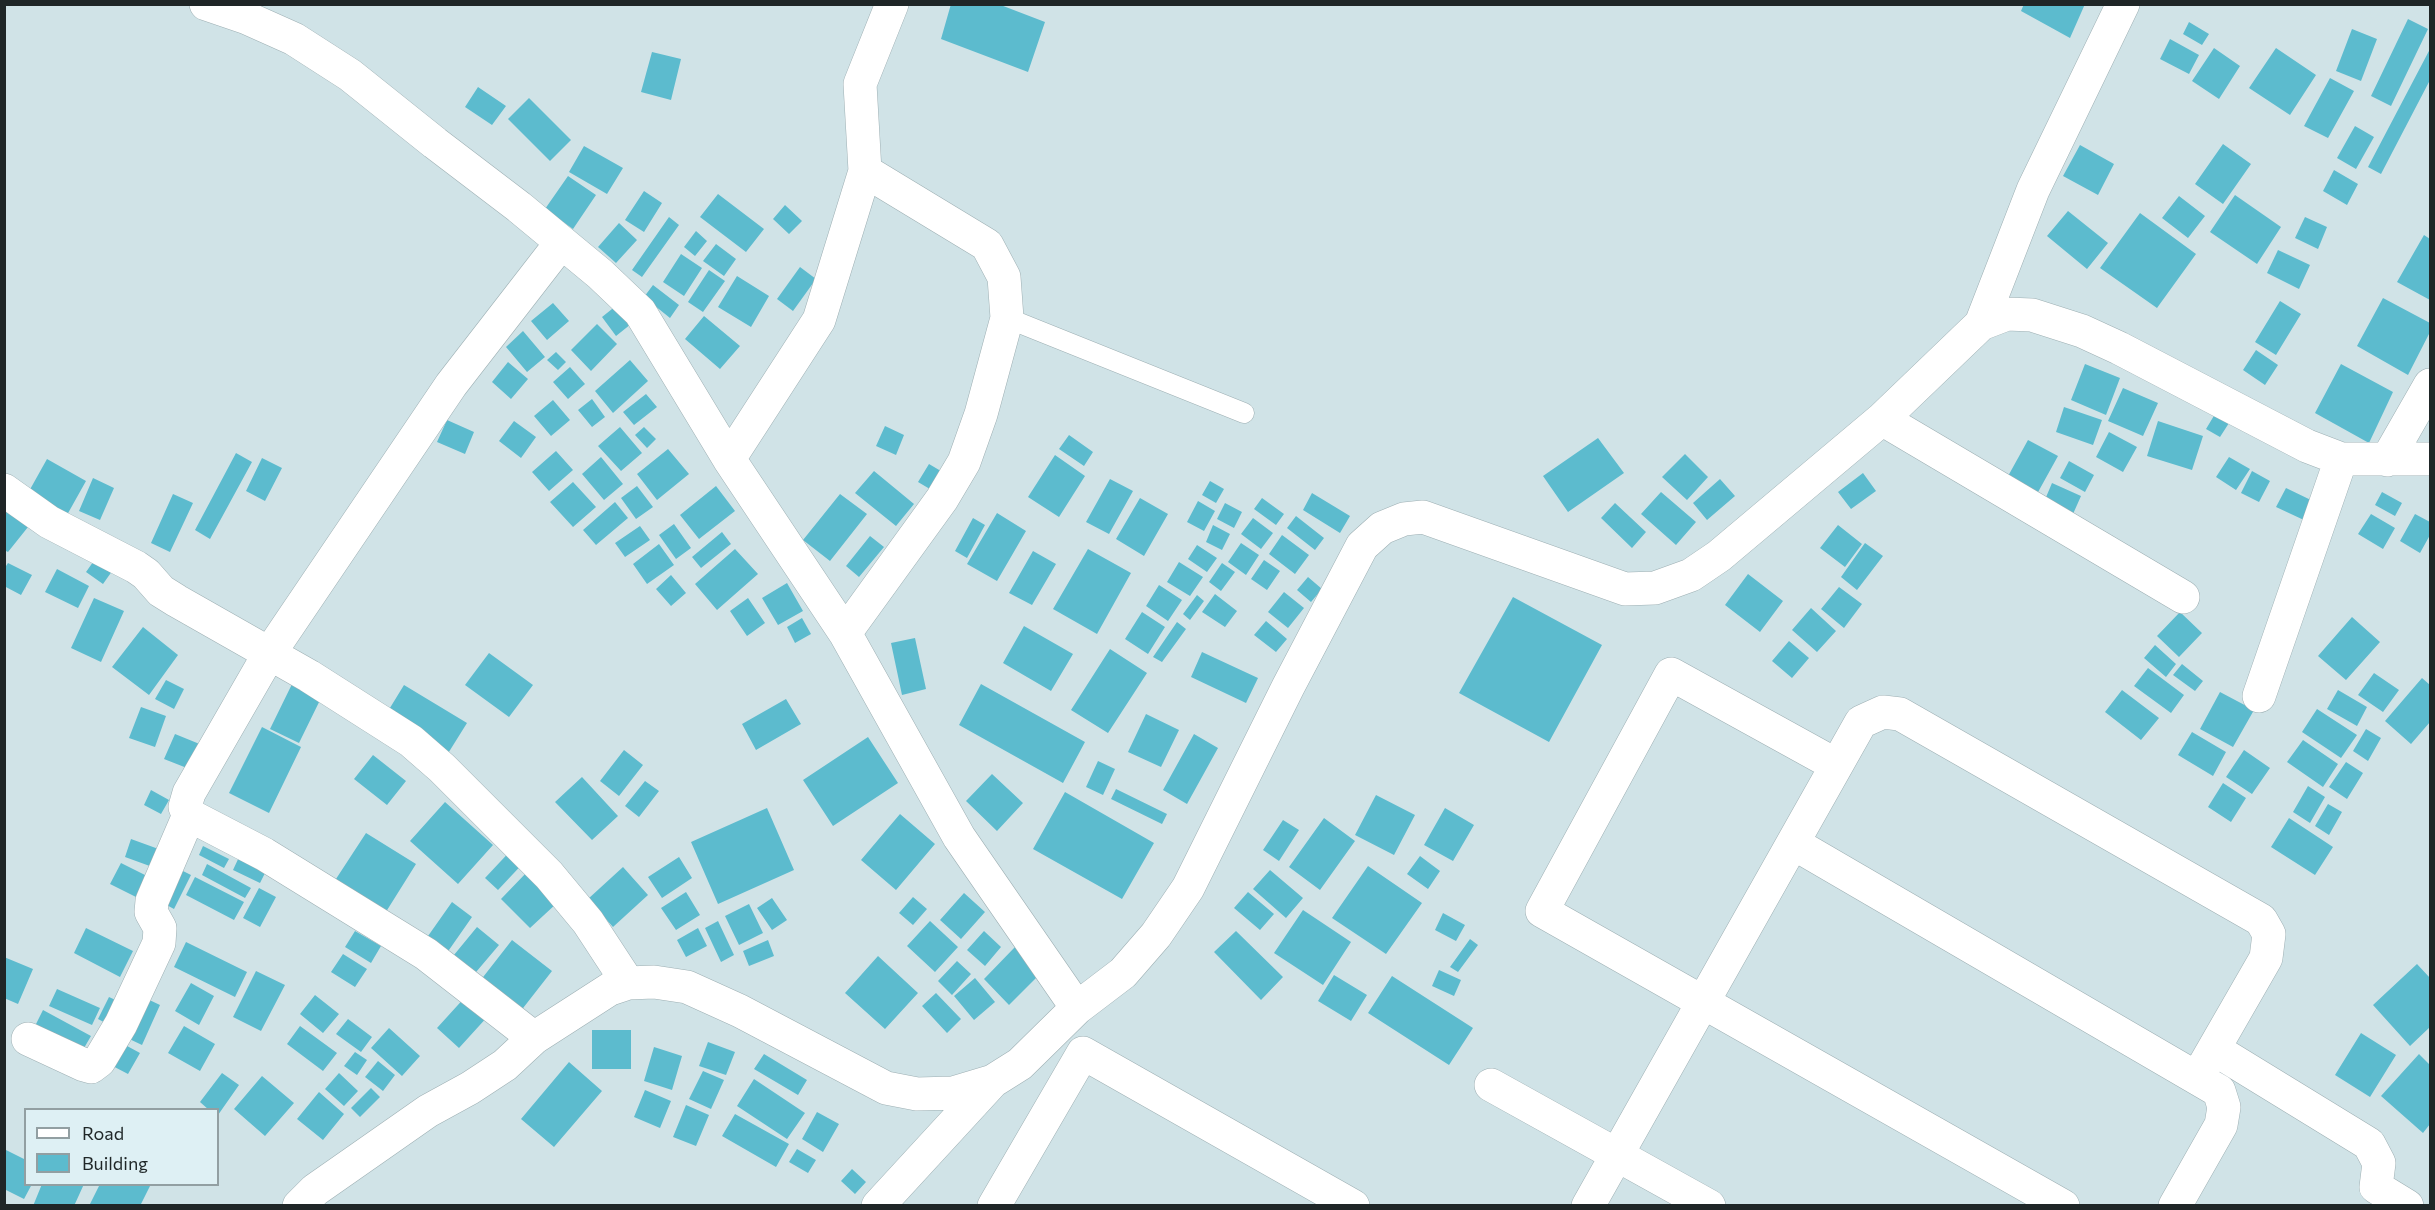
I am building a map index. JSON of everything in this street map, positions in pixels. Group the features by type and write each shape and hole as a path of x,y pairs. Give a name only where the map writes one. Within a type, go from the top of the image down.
{"street":[{"path":"206,4 247,18 294,39 350,75 519,207 600,274 640,312 729,459 845,633 959,837 1077,1008"},
{"path":"729,459 819,320 865,171 860,84 892,4"},
{"path":"1981,324 2033,190 2123,4"},
{"path":"845,633 942,499 964,462 981,414 1007,318 1004,276 987,245 865,171"},
{"path":"534,1038 426,954 264,854 189,815 185,807 189,793 269,654 451,385 561,243"},
{"path":"299,1206 315,1190 419,1117 505,1065 534,1038 610,989 628,982 654,982 687,987 740,1011 886,1088 917,1094 953,1093 993,1081 1020,1065 1077,1008 1123,973 1156,935 1188,888 1288,687 1362,546 1382,528 1404,519 1423,517 1624,589 1655,588 1691,575 1719,556 1882,419 1981,324 2007,314 2032,315 2053,320 2119,348 2307,446 2341,459 2430,459"},
{"path":"2387,459 2430,385"},
{"path":"1882,419 2183,597"},
{"path":"2259,696 2341,459"},
{"path":"4,490 49,522 136,567 169,596 309,676 411,741 442,768 549,874 588,922 628,982"},
{"path":"1836,765 1671,674 1542,911 2063,1206"},
{"path":"1588,1206 1836,765 1862,722 1883,712 1900,714 2261,920 2269,934 2266,958 2197,1078"},
{"path":"28,1040 84,1065 91,1067 99,1061 121,1024 159,943 160,928 151,912 152,901 189,815"},
{"path":"1793,843 2219,1091 2224,1107 2221,1125 2175,1206"},
{"path":"2214,1049 2369,1144 2379,1163 2370,1196 2408,1206"},
{"path":"994,1206 1083,1053 1353,1206"},
{"path":"878,1206 993,1081"},
{"path":"1491,1085 1709,1206"}],"lane":[{"path":"1007,318 1244,413"}],"building":[{"path":"951,4 998,4 1045,22 1028,72 941,39"},
{"path":"2024,4 2085,4 2070,38 2021,11"},
{"path":"2408,19 2428,29 2391,106 2371,96"},
{"path":"2189,22 2209,34 2202,45 2183,34"},
{"path":"2352,29 2377,39 2361,81 2336,71"},
{"path":"2170,39 2199,55 2189,74 2160,59"},
{"path":"2214,48 2240,66 2219,99 2192,81"},
{"path":"2276,48 2316,75 2290,115 2249,88"},
{"path":"2430,49 2430,80 2381,174 2368,167"},
{"path":"652,52 681,59 671,100 641,92"},
{"path":"2330,78 2354,91 2328,138 2304,126"},
{"path":"478,87 506,106 492,125 465,107"},
{"path":"529,98 571,140 550,161 508,119"},
{"path":"2355,126 2374,137 2356,169 2337,158"},
{"path":"2223,144 2251,164 2223,204 2195,184"},
{"path":"2080,145 2114,164 2098,195 2063,176"},
{"path":"584,146 623,168 607,194 569,172"},
{"path":"2334,170 2358,184 2347,205 2323,191"},
{"path":"568,176 596,195 573,229 545,209"},
{"path":"644,191 662,203 644,232 625,220"},
{"path":"718,194 764,229 746,252 700,217"},
{"path":"2235,195 2281,227 2257,264 2210,232"},
{"path":"2179,196 2205,216 2188,238 2162,218"},
{"path":"785,205 802,221 789,234 773,219"},
{"path":"2068,211 2108,243 2087,269 2047,236"},
{"path":"2140,213 2196,254 2157,308 2100,268"},
{"path":"669,217 679,225 642,277 632,270"},
{"path":"2305,217 2327,227 2318,249 2295,238"},
{"path":"619,223 637,240 616,263 598,247"},
{"path":"696,231 707,241 695,256 684,247"},
{"path":"2424,235 2430,239 2430,300 2397,282"},
{"path":"716,244 736,259 724,276 703,261"},
{"path":"2278,250 2310,265 2299,289 2267,273"},
{"path":"681,254 702,268 684,296 663,282"},
{"path":"800,267 816,279 793,311 777,299"},
{"path":"709,270 725,281 703,312 688,302"},
{"path":"737,276 769,296 751,327 718,307"},
{"path":"653,285 679,305 670,318 644,297"},
{"path":"2383,298 2430,323 2430,332 2408,375 2357,346"},
{"path":"2280,301 2301,314 2276,355 2255,342"},
{"path":"553,303 569,321 547,340 531,321"},
{"path":"617,305 631,324 616,336 602,317"},
{"path":"704,316 740,346 720,369 685,339"},
{"path":"597,324 617,344 591,371 571,350"},
{"path":"523,331 545,357 527,372 506,347"},
{"path":"2256,350 2278,365 2265,385 2243,370"},
{"path":"556,352 566,362 558,370 547,360"},
{"path":"630,360 648,381 613,413 595,391"},
{"path":"508,362 528,379 511,399 492,382"},
{"path":"2085,364 2120,378 2106,415 2071,400"},
{"path":"2341,364 2393,392 2369,443 2315,413"},
{"path":"570,367 585,384 568,399 553,382"},
{"path":"2123,388 2158,403 2143,436 2108,421"},
{"path":"646,394 657,407 634,425 623,412"},
{"path":"592,399 605,417 592,427 578,410"},
{"path":"553,400 570,420 551,436 534,416"},
{"path":"2064,407 2102,420 2093,445 2056,432"},
{"path":"2215,414 2229,423 2220,437 2206,429"},
{"path":"447,420 474,432 465,454 437,442"},
{"path":"514,421 536,437 521,458 499,441"},
{"path":"2158,421 2203,436 2192,470 2147,456"},
{"path":"885,426 904,435 896,455 876,446"},
{"path":"620,427 642,453 621,471 598,446"},
{"path":"644,427 656,439 647,448 635,435"},
{"path":"2109,432 2137,447 2123,472 2096,457"},
{"path":"1069,435 1093,452 1084,466 1059,449"},
{"path":"1598,438 1624,473 1568,512 1543,476"},
{"path":"2028,440 2058,456 2032,503 2002,487"},
{"path":"668,449 689,474 657,500 637,474"},
{"path":"556,451 573,470 549,491 532,472"},
{"path":"236,453 252,462 210,539 195,530"},
{"path":"1685,454 1708,477 1687,500 1662,477"},
{"path":"1055,455 1085,476 1059,517 1028,497"},
{"path":"601,457 623,484 604,500 582,474"},
{"path":"2229,457 2250,469 2236,490 2216,477"},
{"path":"262,458 282,468 265,501 246,491"},
{"path":"47,459 86,481 67,515 28,493"},
{"path":"2069,461 2094,475 2085,492 2060,478"},
{"path":"929,464 951,477 940,495 918,482"},
{"path":"874,471 914,504 896,526 855,493"},
{"path":"2252,471 2270,481 2259,502 2241,493"},
{"path":"1863,473 1876,491 1851,509 1838,492"},
{"path":"93,478 114,488 100,520 79,511"},
{"path":"1110,479 1133,491 1109,534 1086,522"},
{"path":"1720,479 1735,496 1707,520 1693,503"},
{"path":"1210,481 1224,489 1216,503 1202,495"},
{"path":"573,482 596,507 573,527 550,502"},
{"path":"2052,483 2081,496 2073,514 2044,502"},
{"path":"637,486 653,507 636,519 621,498"},
{"path":"716,486 735,511 699,539 680,515"},
{"path":"2286,488 2315,502 2306,521 2276,507"},
{"path":"1661,492 1696,522 1676,545 1641,514"},
{"path":"2382,492 2402,503 2395,516 2375,505"},
{"path":"1312,493 1350,516 1340,533 1303,510"},
{"path":"173,494 193,503 170,552 151,543"},
{"path":"840,494 867,514 830,561 803,540"},
{"path":"1140,498 1168,514 1144,556 1116,539"},
{"path":"1262,498 1284,514 1276,525 1254,509"},
{"path":"1198,501 1215,511 1204,531 1187,522"},
{"path":"615,502 628,518 596,545 583,530"},
{"path":"1225,503 1242,512 1234,528 1217,519"},
{"path":"1615,503 1646,532 1632,548 1601,518"},
{"path":"8,510 28,527 8,552 4,550 4,514"},
{"path":"997,513 1026,531 997,581 967,564"},
{"path":"2371,514 2395,528 2383,549 2358,534"},
{"path":"2415,514 2430,522 2430,535 2420,553 2400,541"},
{"path":"1296,516 1324,538 1315,550 1287,528"},
{"path":"973,518 985,525 967,558 955,551"},
{"path":"1253,518 1273,533 1261,549 1241,534"},
{"path":"674,524 691,548 676,559 659,535"},
{"path":"1213,525 1230,534 1222,550 1206,542"},
{"path":"1838,525 1862,544 1845,567 1820,548"},
{"path":"640,526 650,540 625,557 615,543"},
{"path":"722,532 731,544 701,568 692,557"},
{"path":"1282,535 1309,555 1295,574 1269,554"},
{"path":"870,536 884,547 859,577 846,566"},
{"path":"1241,543 1259,555 1246,575 1228,562"},
{"path":"1865,543 1883,556 1857,590 1841,577"},
{"path":"659,544 674,565 647,584 633,564"},
{"path":"1197,545 1217,558 1207,572 1188,559"},
{"path":"735,549 758,574 717,610 695,584"},
{"path":"1088,549 1131,573 1097,634 1053,609"},
{"path":"1033,551 1056,564 1032,605 1009,593"},
{"path":"98,555 115,567 103,584 86,572"},
{"path":"1264,560 1280,571 1267,590 1251,579"},
{"path":"1179,562 1203,577 1190,596 1167,582"},
{"path":"8,563 32,575 21,595 4,586 4,569"},
{"path":"1222,563 1235,572 1221,591 1209,582"},
{"path":"57,569 89,586 78,608 45,592"},
{"path":"1748,574 1783,601 1760,632 1725,605"},
{"path":"671,575 686,593 671,606 656,589"},
{"path":"1308,577 1322,589 1311,602 1297,590"},
{"path":"787,583 803,611 778,625 762,598"},
{"path":"1159,585 1182,600 1168,621 1146,606"},
{"path":"1839,587 1862,604 1844,628 1821,609"},
{"path":"1284,592 1304,608 1288,628 1268,612"},
{"path":"1215,594 1237,611 1225,627 1202,612"},
{"path":"1197,595 1204,601 1190,620 1183,614"},
{"path":"1513,597 1602,645 1549,742 1459,693"},
{"path":"94,598 124,611 101,662 71,648"},
{"path":"748,598 765,623 747,636 730,611"},
{"path":"1811,608 1836,631 1817,652 1792,630"},
{"path":"1142,612 1165,627 1148,654 1125,639"},
{"path":"2180,612 2202,633 2179,657 2157,636"},
{"path":"2352,617 2380,642 2346,680 2318,656"},
{"path":"802,618 811,634 795,643 787,627"},
{"path":"1266,621 1287,639 1276,652 1254,635"},
{"path":"1177,622 1186,629 1162,662 1153,657"},
{"path":"1024,626 1073,654 1051,691 1003,663"},
{"path":"143,627 178,655 149,695 112,667"},
{"path":"915,638 926,689 902,695 891,643"},
{"path":"1789,641 1809,658 1792,678 1772,661"},
{"path":"2155,645 2176,664 2166,677 2144,658"},
{"path":"1110,649 1147,673 1108,733 1071,710"},
{"path":"1202,652 1258,678 1246,703 1191,677"},
{"path":"489,653 533,685 509,717 465,685"},
{"path":"2182,664 2203,681 2195,691 2173,675"},
{"path":"2148,668 2184,695 2171,713 2134,686"},
{"path":"2374,673 2399,690 2383,712 2358,695"},
{"path":"2422,678 2430,685 2430,722 2411,744 2385,721"},
{"path":"166,680 184,689 174,709 155,699"},
{"path":"294,680 323,694 299,743 270,729"},
{"path":"981,684 1085,742 1063,783 959,725"},
{"path":"404,685 467,723 447,755 385,716"},
{"path":"2122,690 2159,718 2141,740 2105,712"},
{"path":"2338,690 2367,707 2357,726 2327,709"},
{"path":"2220,692 2254,710 2233,747 2200,729"},
{"path":"786,699 801,724 756,750 742,724"},
{"path":"141,707 166,716 155,747 129,738"},
{"path":"2317,709 2357,735 2341,758 2302,732"},
{"path":"1146,714 1179,730 1161,767 1128,752"},
{"path":"262,727 301,747 269,813 229,793"},
{"path":"2366,729 2381,738 2368,761 2353,751"},
{"path":"2192,732 2226,752 2213,776 2178,755"},
{"path":"175,734 202,745 192,770 164,759"},
{"path":"1194,734 1218,748 1187,804 1163,790"},
{"path":"868,737 898,783 833,826 803,780"},
{"path":"2303,740 2338,764 2323,787 2287,762"},
{"path":"624,750 643,765 619,796 600,781"},
{"path":"2244,750 2270,768 2252,794 2226,777"},
{"path":"373,755 406,781 387,805 354,779"},
{"path":"1098,761 1115,769 1103,795 1086,787"},
{"path":"2346,762 2363,773 2347,799 2329,787"},
{"path":"992,774 1023,803 997,831 966,801"},
{"path":"582,777 618,816 592,840 555,802"},
{"path":"645,781 659,791 639,817 625,806"},
{"path":"2223,783 2246,798 2231,822 2208,807"},
{"path":"2308,786 2325,797 2310,823 2293,812"},
{"path":"1116,789 1167,814 1162,824 1111,799"},
{"path":"151,790 169,800 161,814 144,805"},
{"path":"1065,792 1154,843 1122,899 1033,849"},
{"path":"1376,795 1415,815 1394,855 1355,835"},
{"path":"445,802 493,845 458,884 410,841"},
{"path":"2328,804 2342,812 2329,835 2315,826"},
{"path":"767,808 794,870 718,904 691,842"},
{"path":"1445,808 1474,825 1453,861 1424,845"},
{"path":"900,814 935,844 896,890 861,860"},
{"path":"1324,818 1355,841 1320,890 1289,867"},
{"path":"2289,818 2333,847 2315,875 2271,847"},
{"path":"1283,820 1299,830 1279,861 1263,850"},
{"path":"366,833 416,864 384,915 334,882"},
{"path":"131,839 164,851 158,869 125,857"},
{"path":"203,846 229,859 224,868 199,855"},
{"path":"515,846 528,858 498,890 485,878"},
{"path":"240,855 267,869 260,883 233,870"},
{"path":"1420,856 1440,871 1428,889 1407,874"},
{"path":"679,857 692,878 662,898 648,877"},
{"path":"121,863 153,879 142,900 110,884"},
{"path":"207,864 251,888 245,898 202,875"},
{"path":"1368,866 1422,903 1386,954 1332,918"},
{"path":"623,867 648,895 613,927 588,899"},
{"path":"177,868 191,875 174,909 161,902"},
{"path":"1270,870 1303,898 1286,918 1253,889"},
{"path":"527,872 557,903 530,928 501,899"},
{"path":"195,877 244,902 234,920 186,895"},
{"path":"259,888 276,897 260,927 243,918"},
{"path":"686,892 700,915 676,930 661,908"},
{"path":"1248,892 1274,914 1260,930 1234,908"},
{"path":"964,893 985,912 961,939 940,920"},
{"path":"913,897 927,909 913,925 899,913"},
{"path":"772,898 787,920 772,930 757,908"},
{"path":"452,902 472,917 442,960 421,946"},
{"path":"749,904 763,933 739,945 725,916"},
{"path":"1303,910 1351,942 1323,985 1274,953"},
{"path":"1443,913 1465,925 1456,941 1435,930"},
{"path":"718,921 734,955 721,962 705,928"},
{"path":"930,921 958,947 935,972 907,946"},
{"path":"477,927 499,945 471,978 449,961"},
{"path":"86,928 133,951 120,977 74,953"},
{"path":"698,928 707,946 686,957 677,940"},
{"path":"355,931 381,946 371,963 345,947"},
{"path":"984,931 1001,947 985,966 967,950"},
{"path":"1236,931 1283,977 1261,1000 1214,952"},
{"path":"1470,939 1478,945 1458,972 1450,967"},
{"path":"512,940 552,971 520,1012 480,981"},
{"path":"768,940 774,956 749,966 743,951"},
{"path":"186,942 247,972 235,997 174,967"},
{"path":"1015,947 1041,973 1009,1005 984,979"},
{"path":"343,954 367,969 355,987 331,972"},
{"path":"878,956 918,993 885,1029 845,993"},
{"path":"4,957 33,969 18,1004 4,998"},
{"path":"957,961 971,974 952,995 938,981"},
{"path":"2417,964 2430,978 2430,1027 2410,1046 2373,1005"},
{"path":"1439,970 1461,980 1454,996 1432,986"},
{"path":"256,971 285,985 261,1031 233,1017"},
{"path":"1334,975 1367,995 1351,1021 1318,1001"},
{"path":"1392,976 1473,1028 1449,1065 1368,1013"},
{"path":"975,978 995,1002 974,1020 954,996"},
{"path":"191,983 214,996 199,1025 175,1011"},
{"path":"57,989 100,1008 92,1025 49,1006"},
{"path":"936,993 961,1019 947,1033 922,1006"},
{"path":"315,995 339,1014 323,1033 300,1014"},
{"path":"467,995 489,1015 459,1048 437,1028"},
{"path":"141,996 160,1005 142,1045 123,1036"},
{"path":"109,997 124,1004 113,1027 98,1019"},
{"path":"43,1010 91,1036 80,1055 33,1030"},
{"path":"348,1019 372,1037 361,1052 336,1034"},
{"path":"184,1026 215,1044 200,1071 168,1053"},
{"path":"300,1026 337,1053 323,1071 287,1044"},
{"path":"389,1028 420,1056 402,1076 371,1048"},
{"path":"592,1030 631,1030 631,1069 592,1069"},
{"path":"2361,1033 2396,1055 2370,1097 2335,1075"},
{"path":"116,1040 140,1053 128,1074 105,1062"},
{"path":"708,1042 735,1052 726,1075 699,1066"},
{"path":"654,1047 682,1056 672,1090 644,1081"},
{"path":"355,1052 367,1060 357,1075 344,1066"},
{"path":"764,1054 807,1080 798,1095 754,1069"},
{"path":"2419,1054 2430,1065 2430,1124 2423,1133 2381,1096"},
{"path":"378,1061 395,1075 383,1091 365,1077"},
{"path":"569,1062 602,1091 554,1147 521,1119"},
{"path":"703,1071 724,1080 711,1109 689,1099"},
{"path":"222,1073 239,1085 219,1114 219,1108 207,1108 200,1102"},
{"path":"339,1073 358,1091 344,1106 325,1089"},
{"path":"262,1076 294,1103 265,1136 234,1109"},
{"path":"754,1079 805,1113 787,1139 737,1106"},
{"path":"371,1088 380,1097 360,1117 351,1108"},
{"path":"645,1090 671,1101 660,1128 634,1117"},
{"path":"319,1092 344,1114 323,1140 297,1119"},
{"path":"686,1105 709,1115 696,1146 673,1137"},
{"path":"817,1112 839,1124 823,1152 802,1139"},
{"path":"735,1114 789,1144 776,1167 722,1136"},
{"path":"4,1149 24,1159 24,1186 31,1186 24,1199 4,1189"},
{"path":"797,1149 816,1160 808,1173 789,1162"},
{"path":"852,1169 866,1182 855,1194 841,1181"},
{"path":"41,1186 83,1186 74,1206 33,1206"},
{"path":"99,1186 150,1186 140,1206 89,1206"}]}
